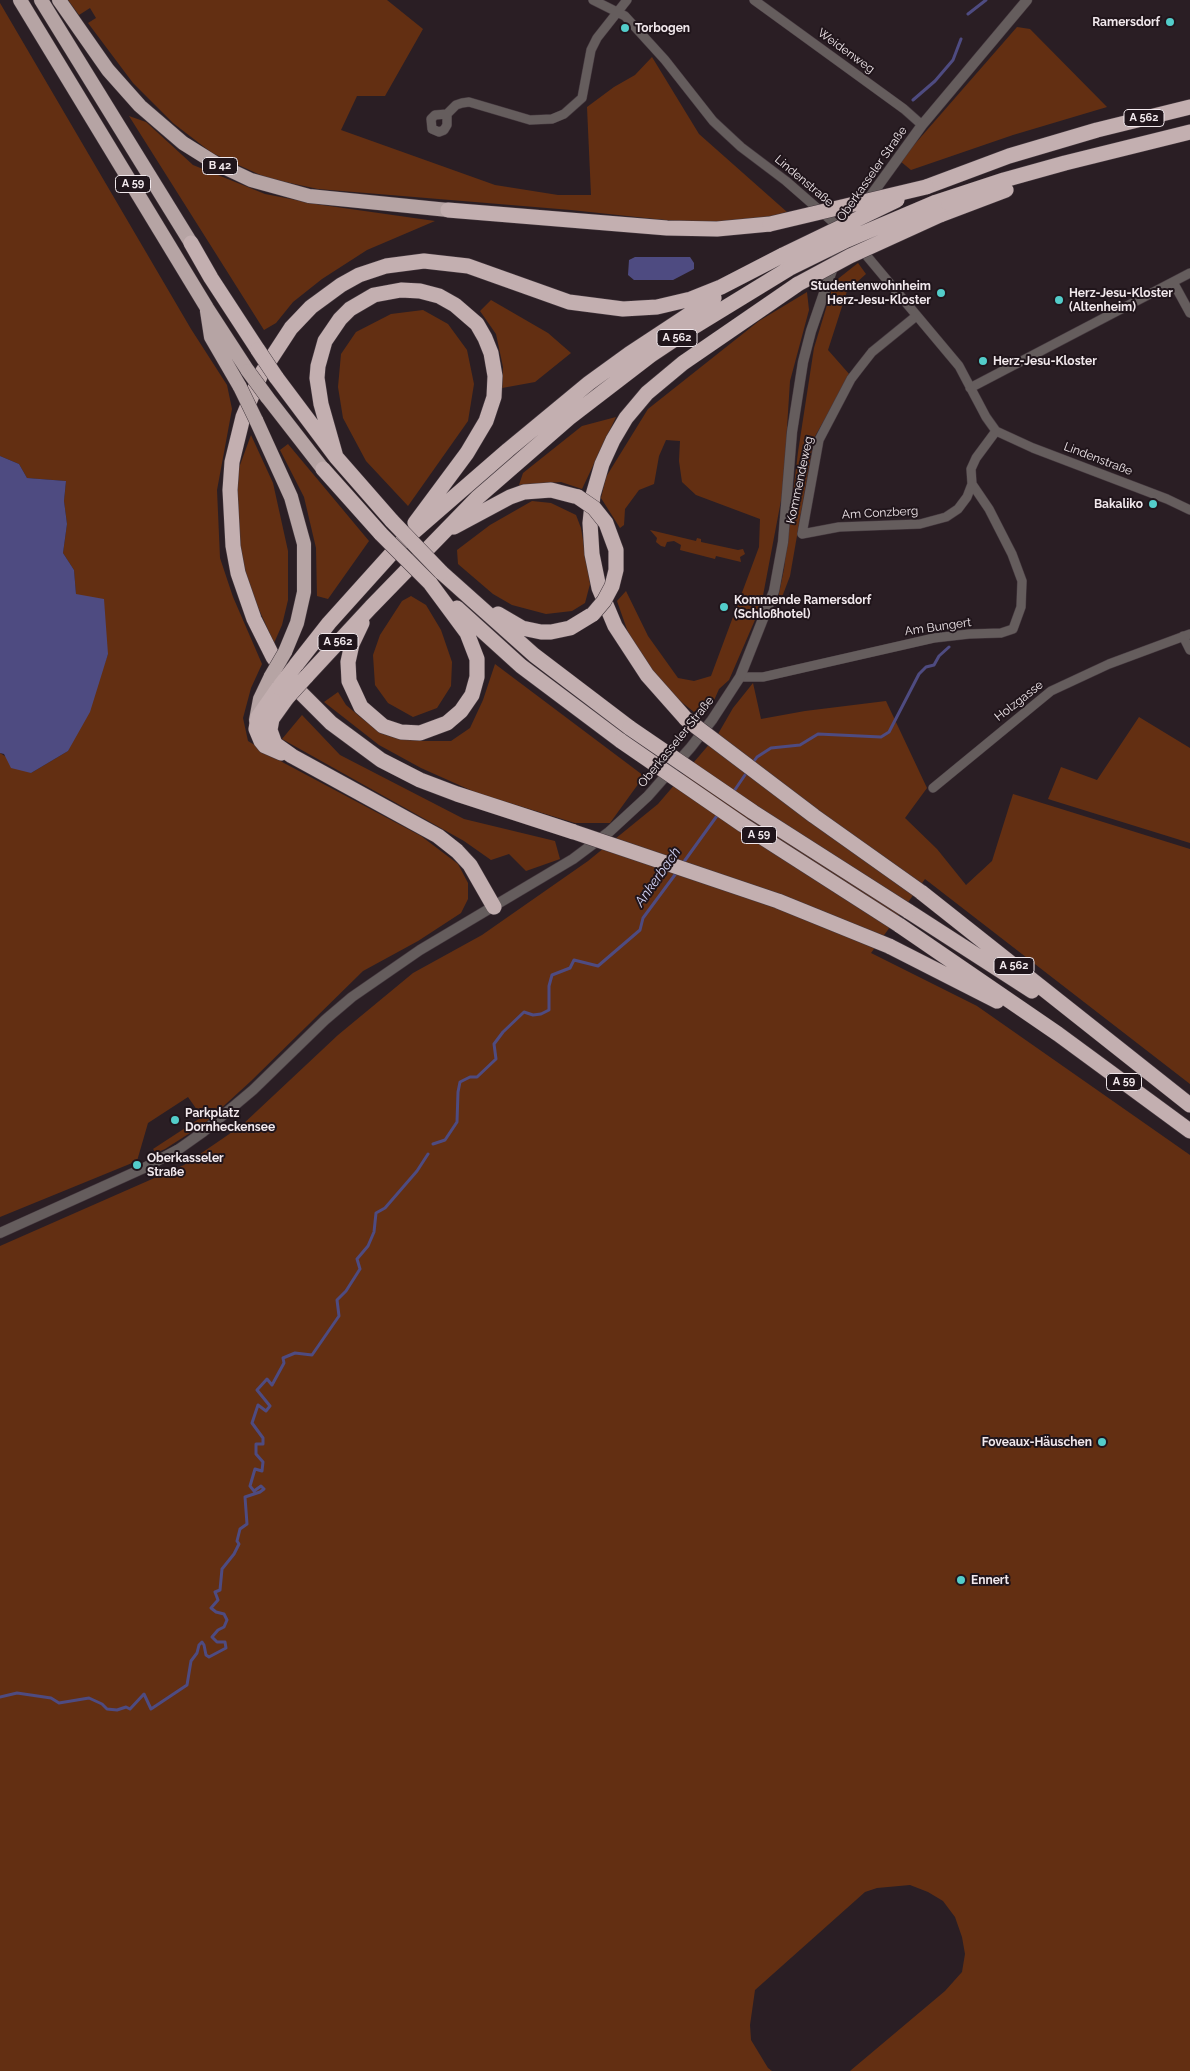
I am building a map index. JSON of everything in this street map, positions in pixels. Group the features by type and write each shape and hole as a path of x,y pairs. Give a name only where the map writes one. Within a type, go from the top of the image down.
{"highway":[{"name":"A 59","path":"20,0 207,308 248,371 323,469 381,534 430,583 522,666 621,741 743,825 899,925 1058,1034 1190,1131"},
{"path":"41,0 191,243"},
{"name":"B 42","path":"58,0 108,70 140,106 183,143 215,163 270,186 309,196 448,210"},
{"name":"A 562","path":"301,671 371,607 477,498 570,418 651,355 787,262 926,187 1009,156 1097,130 1190,107"},
{"name":"A 562","path":"748,274 1116,150 1190,132"},
{"path":"448,210 667,228 717,229 770,224 926,187"},
{"name":"A 562","path":"937,209 798,284 683,363 647,393 626,418 612,440 602,464 593,495 590,523 592,554 599,588 615,626 635,658 686,719 814,816 921,892 1106,1040"},
{"name":"A 59","path":"191,243 211,278 276,377 336,457 392,521 441,572 534,655 630,728 753,812 1106,1040 1190,1105"},
{"name":"A 59","path":"748,274 706,294 674,304 623,309 569,302 468,266 424,261 386,266 359,275 334,290 311,307 291,328 265,366 244,417 234,454 230,490 233,546 238,573 254,619 273,657 293,685 331,723 382,760 420,780 778,901 889,946 1058,1034"},
{"path":"401,543 589,383 748,274"},
{"path":"292,756 265,746 258,734 256,725 262,711 279,687 301,671 328,623 401,543 467,453 486,421 494,398 495,376 491,353 477,324 455,305 439,296 420,291 401,290 374,295 350,309 340,319 325,341 318,372 321,404 336,457"},
{"path":"207,308 211,337 240,388 291,497 304,544 304,592 297,623 285,652 270,730 272,739 275,744 292,756 438,836 470,865 494,907"},
{"path":"441,533 510,497 524,492 551,490 578,497 594,508 601,515 611,532 616,550 616,570 612,586 604,601 593,614 578,624 561,630 541,632 532,630 513,624 460,590"},
{"path":"371,607 349,653 349,682 361,708 375,721 392,730 420,732 439,727 455,717 467,703 475,687 478,668 475,650 467,633 430,583"}],"street":[{"name":"Lindenstraße","path":"593,0 625,16 665,60 713,122 846,233 880,270 915,316 959,366 996,431 1033,448 1160,496 1190,510"},
{"path":"447,114 456,105 462,102 469,102 530,120 552,119 564,114 582,98 591,50 597,38 627,0"},
{"name":"Weidenweg","path":"754,0 904,108 922,125"},
{"name":"Oberkasseler Straße","path":"0,1233 144,1168 179,1149 229,1112 325,1020 352,997 420,950 573,859 609,832 648,796 691,747 712,720 740,677 771,599 780,566 786,516 792,432 803,362 811,331 846,233 922,125 1027,0"},
{"path":"970,388 1190,273"},
{"path":"1174,282 1190,313"},
{"name":"Kommendeweg","path":"802,534 820,440 842,396 851,379 872,352 915,316"},
{"name":"Am Conzberg","path":"802,534 839,527 900,525 936,521 946,517 958,509 967,497 972,484 971,469 976,458 996,431"},
{"name":"Am Bungert","path":"740,677 763,677 934,638 969,634 1002,634 1013,629 1021,608 1022,581 1012,554 989,509 972,484"},
{"path":"1186,635 1190,650"},
{"name":"Holzgasse","path":"933,788 1051,691 1109,664 1186,635"}],"shaded area":[{"path":"68,0 387,0 423,29 385,96 357,96 341,130 495,185 558,195 591,195 587,107 614,87 635,75 652,57 699,134 787,212 756,220 693,223 571,210 318,189 267,178 212,153 173,123 133,83 88,23 96,18 90,8 79,15"},
{"path":"0,3 191,329 227,385 232,409 217,490 220,558 233,597 262,664 251,688 243,718 248,741 284,763 421,836 458,864 468,883 468,899 461,913 418,941 363,971 251,1081 204,1124 165,1149 156,1153 153,1149 202,1117 188,1097 148,1123 137,1161 0,1217 0,753 31,773 68,751 108,654 76,594 74,570 63,553 67,524 64,501 66,481 27,478 19,464 0,456"},
{"path":"1017,27 1030,29 1107,107 1013,135 911,170 900,161"},
{"path":"129,116 146,122 193,165 265,194 322,205 435,221 367,250 322,279 293,302 276,323 264,330"},
{"path":"635,257 690,257 694,263 694,269 673,280 634,280 628,275 629,260"},
{"path":"858,263 866,274 847,291 828,350 850,375 814,438 790,576 779,605 777,603 784,569 798,452 814,348 834,282"},
{"path":"807,292 809,310 790,381 783,490 761,606 729,680 719,689 712,705 699,716 674,696 659,680 630,638 617,601 626,591 648,636 678,678 694,681 711,676 759,547 760,519 696,495 682,482 679,461 680,441 666,440 659,456 654,484 639,490 625,509 624,525 620,528 601,498 606,477 648,409 759,321"},
{"path":"491,300 548,333 571,353 535,382 502,388 503,367 496,334 480,311"},
{"path":"423,310 448,324 467,350 474,384 468,421 408,506 366,461 343,418 338,387 341,354 356,332 391,314"},
{"path":"616,417 582,489 561,482 519,485 523,473 582,426"},
{"path":"251,435 273,483 288,551 288,600 282,625 274,643 249,587 233,519 236,476"},
{"path":"288,444 369,541 328,599 317,596 316,548 304,497 280,450"},
{"path":"0,456 19,464 27,478 66,481 64,501 67,524 63,553 74,570 76,594 104,599 108,654 90,712 68,751 31,773 11,768 4,754 0,753"},
{"path":"532,501 551,503 576,515 581,528 590,584 585,603 572,611 546,614 512,605 493,594 458,564 457,550 490,525"},
{"path":"650,530 696,541 697,538 701,539 701,542 738,550 743,549 745,554 740,557 741,562 716,556 715,559 680,550 681,545 674,541 667,542 665,547 661,546 656,542 657,538"},
{"path":"411,596 426,605 441,630 452,662 451,686 437,708 413,717 388,703 375,685 373,655 380,635 402,601"},
{"path":"495,664 644,776 610,823 575,823 477,793 421,768 379,745 324,702 338,692 346,705 365,721 393,735 420,741 451,741 470,728 483,700"},
{"path":"753,683 761,719 805,711 886,701 927,788 905,818 937,849 966,885 992,861 1013,794 1190,849 1190,1084 925,879 871,953 977,1006 1190,1155 1190,2071 850,2071 945,1991 962,1972 965,1954 962,1937 955,1917 943,1901 928,1892 910,1885 877,1888 865,1892 755,1990 750,2025 751,2040 768,2068 772,2071 0,2071 0,1246 184,1165 241,1126 338,1035 413,973 482,935 588,861 658,804 718,734 733,708"},
{"path":"302,715 340,755 464,819 555,841 560,859 526,871 509,854 491,860 464,841 282,739"},
{"path":"1139,717 1190,748 1190,843 1048,799 1061,767 1097,780"}],"waterway":[{"name":"Ankerbach","path":"968,14 986,0"},
{"name":"Ankerbach","path":"913,100 935,81 953,60 961,39"},
{"name":"Ankerbach","path":"752,764 757,757 771,748 800,745 818,734 881,737 889,732 919,674 926,667 934,665 939,656 949,647"},
{"name":"Ankerbach","path":"732,794 747,772"},
{"name":"Ankerbach","path":"683,863 719,813"},
{"name":"Ankerbach","path":"433,1144 445,1140 457,1122 460,1082 470,1077 477,1077 496,1059 494,1044 503,1032 524,1012 533,1015 549,1010 549,986 552,975 570,968 574,960 598,966 640,930 643,918 677,872"},
{"name":"Ankerbach","path":"0,1697 17,1693 51,1698 59,1703 89,1698 102,1704 107,1709 117,1710 126,1707 130,1709 144,1694 151,1709 187,1685 191,1661 202,1642 206,1655 209,1657 226,1648 225,1642 217,1642 212,1637 218,1630 224,1627 227,1620 224,1614 216,1612 211,1608 218,1600 215,1592 220,1590 222,1569 239,1544 237,1541 240,1529 247,1524 245,1497 264,1489 261,1486 254,1491 250,1486 255,1469 262,1471 263,1462 256,1454 256,1444 263,1444 263,1438 252,1423 258,1405 266,1411 270,1406 257,1390 267,1379 272,1385 284,1363 283,1358 295,1353 312,1355 339,1316 337,1300 346,1291 360,1269 357,1259 368,1246 374,1232 376,1213 385,1208 417,1171 428,1154"}],"place":[{"name":"Ramersdorf","path":"1170,22"},
{"name":"Torbogen","path":"625,28"},
{"name":"Studentenwohnheim Herz-Jesu-Kloster","path":"941,293"},
{"name":"Herz-Jesu-Kloster (Altenheim)","path":"1059,300"},
{"name":"Herz-Jesu-Kloster","path":"983,361"},
{"name":"Bakaliko","path":"1153,504"},
{"name":"Kommende Ramersdorf (Schloßhotel)","path":"724,607"},
{"name":"Parkplatz Dornheckensee","path":"175,1120"},
{"name":"Oberkasseler Straße","path":"137,1165"},
{"name":"Foveaux-Häuschen","path":"1102,1442"},
{"name":"Ennert","path":"961,1580"}]}
